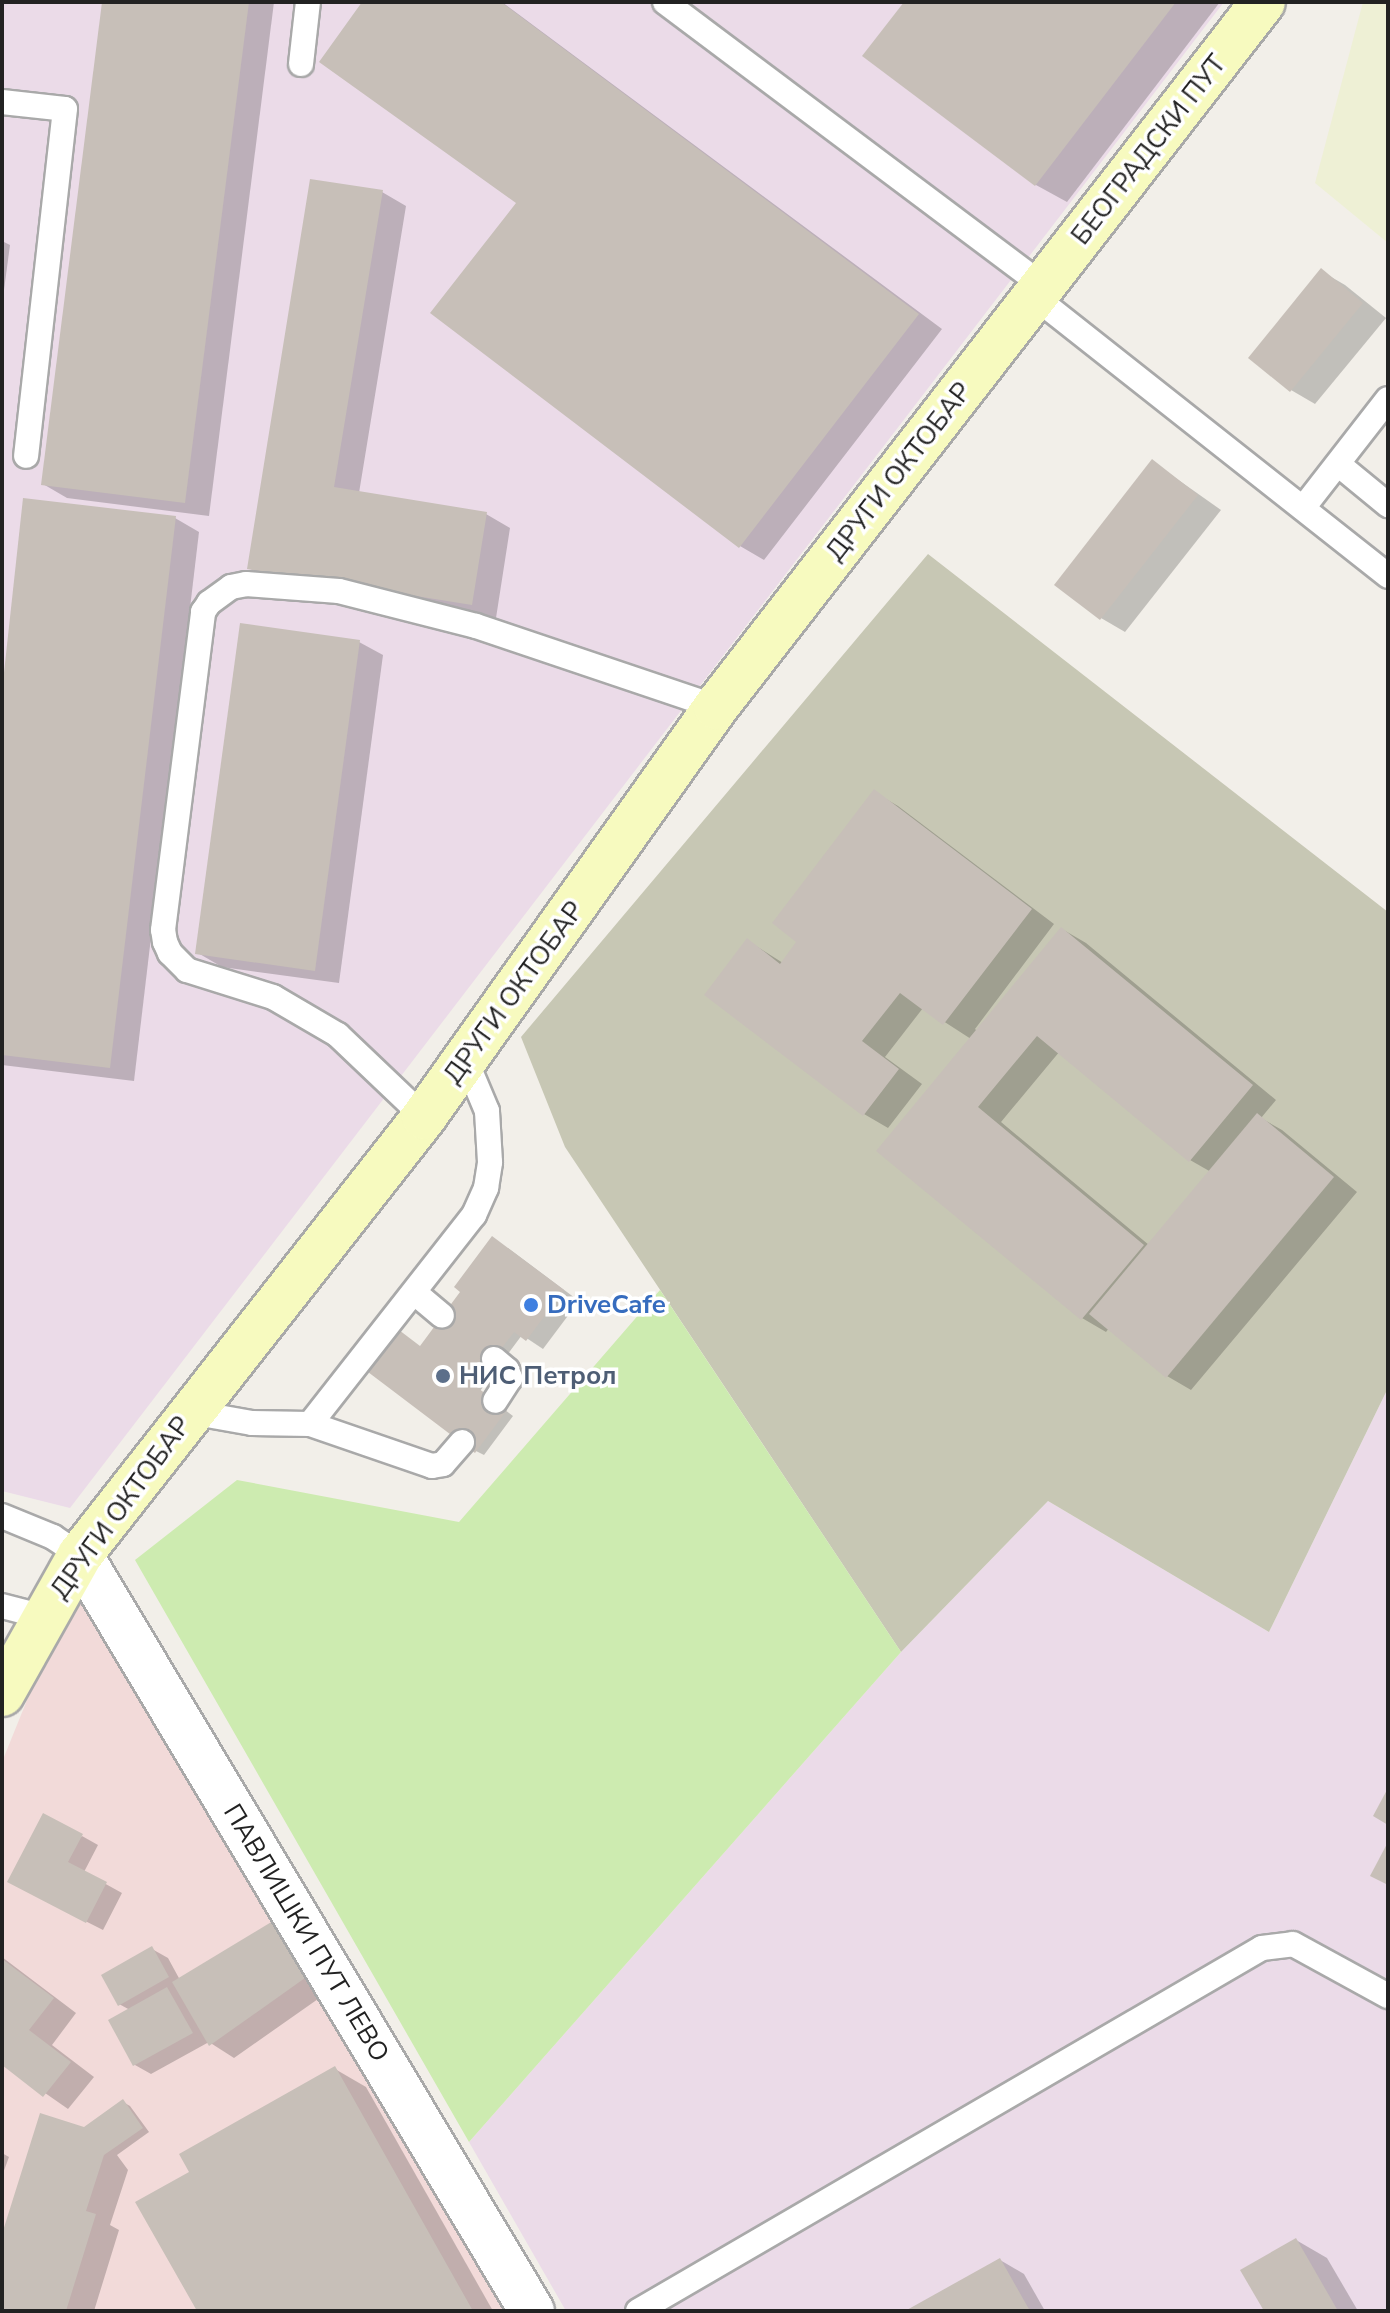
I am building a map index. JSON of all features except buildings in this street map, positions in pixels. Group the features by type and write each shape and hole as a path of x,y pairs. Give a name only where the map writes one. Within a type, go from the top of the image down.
{"main road":[{"name":"БЕОГРАДСКИ ПУТ","path":"1039,292 1263,2"},
{"name":"ДРУГИ ОКТОБАР","path":"2,1694 80,1555 424,1117 716,707 1039,292"}],"street":[{"name":"ПАВЛИШКИ ПУТ ЛЕВО","path":"80,1555 532,2311"}],"lane":[{"path":"301,64 308,2"},
{"path":"665,2 1039,292 1388,576"},
{"path":"2,102 65,109 26,456"},
{"path":"1303,508 1388,399"},
{"path":"1338,464 1388,505"},
{"path":"424,1117 338,1035 273,997 187,970 170,953 165,942 163,930 201,627 203,612 209,603 231,587 246,584 339,591 476,626 716,707"},
{"path":"310,1424 474,1215 486,1188 490,1162 487,1111 466,1061"},
{"path":"415,1293 442,1316"},
{"path":"494,1359 507,1370 510,1378 495,1401"},
{"path":"190,1412 252,1423 310,1424 432,1466 443,1464 462,1442"},
{"path":"2,1516 53,1537 80,1555"},
{"path":"2,1606 44,1617"},
{"path":"638,2311 1262,1948 1293,1944 1388,1996"}],"shaded area":[{"path":"2,2 1224,2 70,1508 2,1491"},
{"path":"1363,2 1388,2 1388,243 1315,183"},
{"path":"928,554 1388,912 1388,1388 1269,1632 1048,1501 901,1652 565,1147 521,1037"},
{"path":"1388,1388 1388,2311 566,2311 469,2142 901,1652 1048,1501 1269,1632"},
{"path":"80,1569 516,2311 2,2311 2,1762"}],"green space":[{"path":"660,1290 901,1652 469,2142 135,1560 237,1480 459,1522"}],"place":[{"name":"DriveCafe","path":"531,1305"},
{"name":"НИС Петрол","path":"443,1376"}]}
